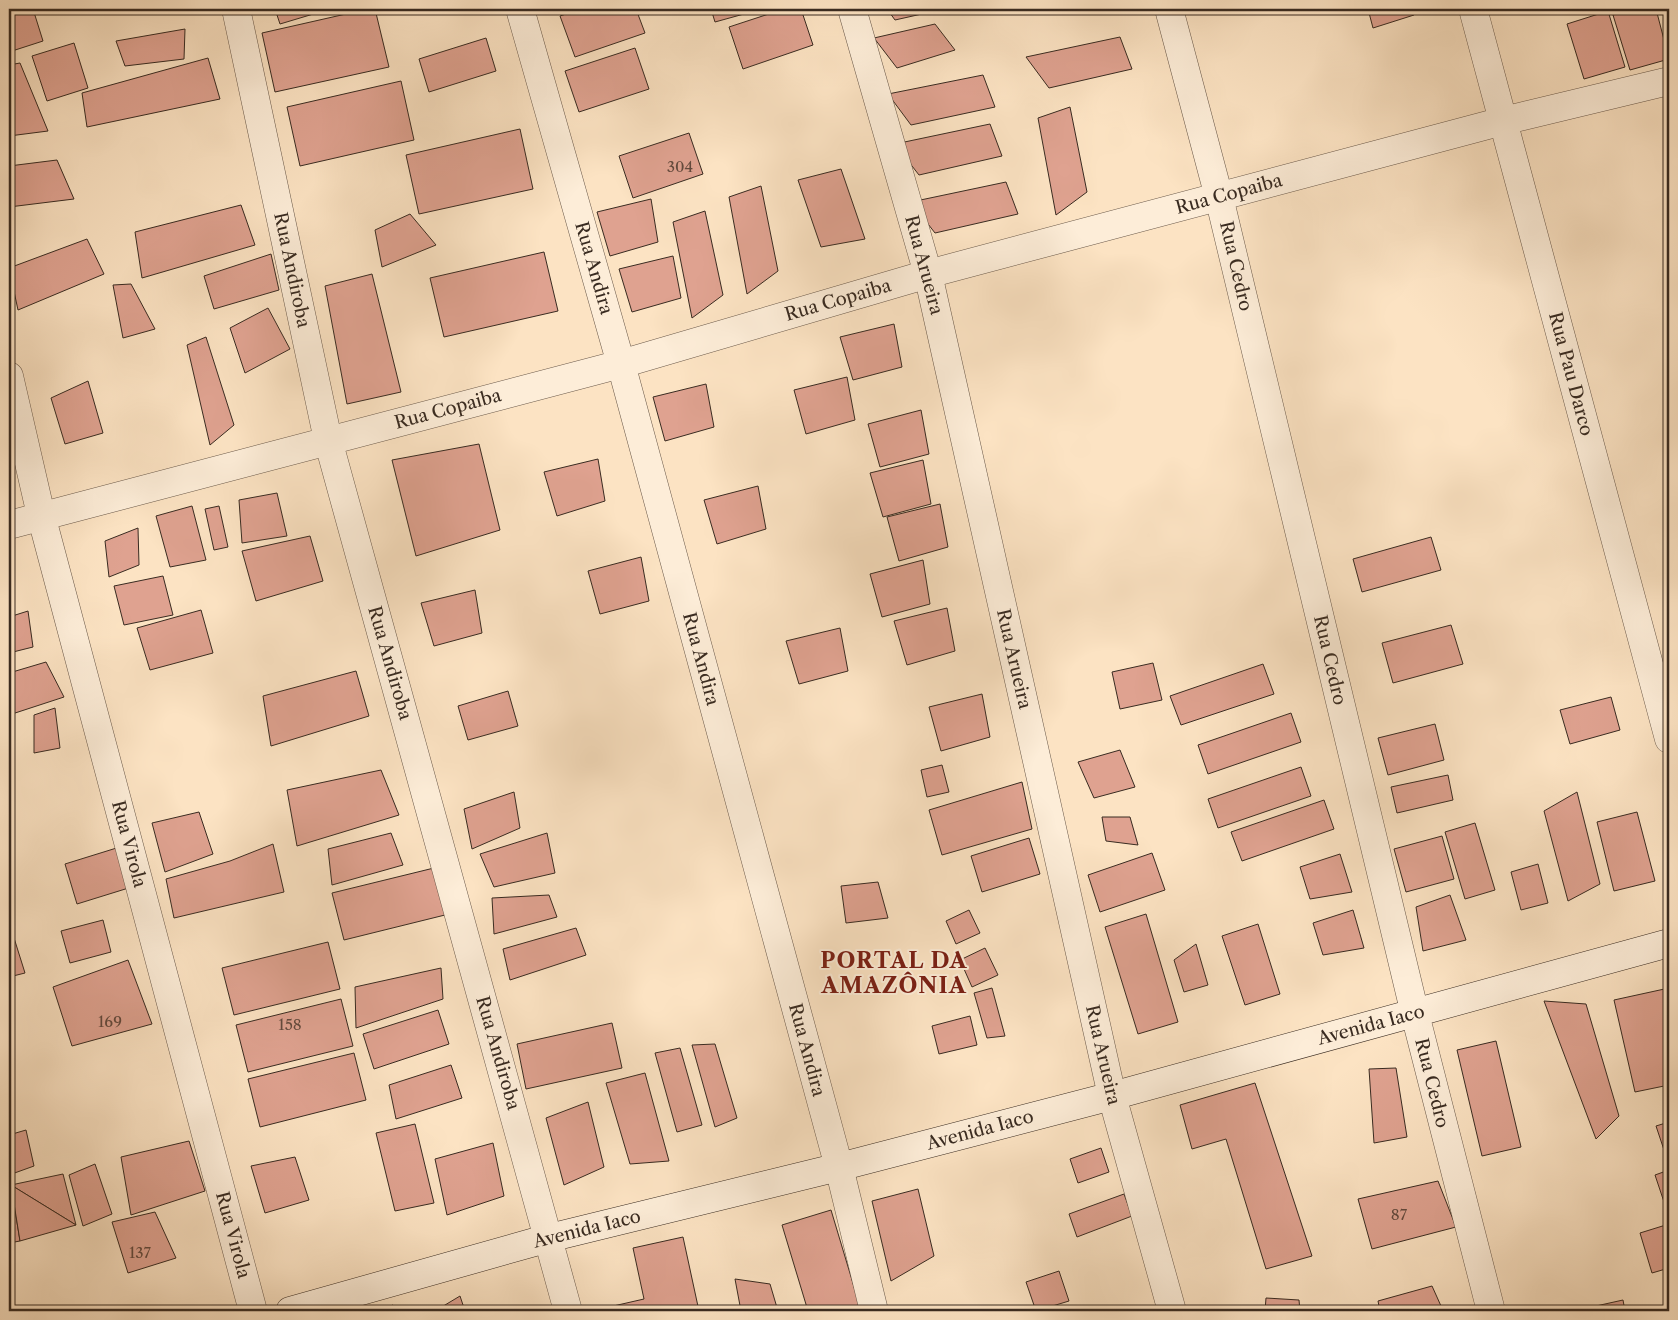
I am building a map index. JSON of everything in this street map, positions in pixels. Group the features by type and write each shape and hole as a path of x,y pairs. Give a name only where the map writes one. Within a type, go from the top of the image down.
{"street":[{"name":"Rua Andiroba","path":"236,9 328,440 568,1311"},
{"name":"Rua Andira","path":"520,9 621,364 839,1167 874,1311"},
{"name":"Rua Arueira","path":"852,9 928,274 1112,1096 1172,1311"},
{"name":"Rua Cedro","path":"1169,9 1219,197 1414,1014 1491,1311"},
{"name":"Rua Pau Darco","path":"1474,9 1669,739"},
{"name":"Rua Copaiba","path":"9,525 41,515 621,364 928,274 1504,121 1669,81"},
{"name":"Rua Virola","path":"9,376 41,515 253,1311"},
{"name":"Avenida Iaco","path":"290,1311 549,1238 839,1167 1112,1096 1669,943"}],"building":[{"path":"9,9 33,9 43,41 9,52"},
{"path":"275,9 330,9 280,24"},
{"path":"375,9 389,67 275,92 262,33"},
{"path":"581,9 636,9 645,33 575,57 560,16"},
{"path":"711,9 762,9 715,22"},
{"path":"784,9 801,9 813,45 743,69 729,27"},
{"path":"887,9 944,9 895,20"},
{"path":"1368,9 1412,9 1414,15 1373,28"},
{"path":"1634,9 1656,9 1669,59 1630,70 1613,15"},
{"path":"1608,11 1625,67 1584,79 1567,24"},
{"path":"935,24 955,50 897,68 874,38"},
{"path":"185,29 184,59 125,66 116,41"},
{"path":"1120,37 1132,69 1049,88 1026,57"},
{"path":"486,38 496,71 429,92 419,59"},
{"path":"74,43 88,88 47,101 32,56"},
{"path":"635,48 649,89 579,112 565,71"},
{"path":"208,58 220,99 87,127 82,93"},
{"path":"20,63 48,131 9,136 9,65"},
{"path":"983,75 995,107 911,125 888,94"},
{"path":"401,81 414,140 300,166 287,107"},
{"path":"1070,107 1087,192 1056,215 1038,118"},
{"path":"990,124 1002,156 919,175 895,144"},
{"path":"520,129 533,189 419,214 406,155"},
{"path":"689,133 703,174 633,198 619,156"},
{"path":"57,160 74,199 9,207 9,166"},
{"path":"841,169 865,239 821,247 798,180"},
{"path":"1006,182 1018,214 935,233 911,202"},
{"path":"761,186 778,271 747,294 729,197"},
{"path":"651,199 658,242 610,256 597,212"},
{"path":"241,205 255,245 142,278 135,232"},
{"path":"705,211 723,295 692,318 673,222"},
{"path":"410,214 436,245 382,267 375,230"},
{"path":"87,239 104,274 18,310 9,268"},
{"path":"544,252 558,311 444,337 430,278"},
{"path":"271,254 279,290 214,309 204,276"},
{"path":"673,256 681,298 632,312 619,269"},
{"path":"372,274 401,392 347,404 325,286"},
{"path":"131,284 155,329 123,338 113,285"},
{"path":"268,308 290,349 245,373 230,328"},
{"path":"894,324 902,367 853,380 840,337"},
{"path":"206,337 234,425 210,445 187,345"},
{"path":"847,377 855,420 806,434 794,390"},
{"path":"88,381 103,433 65,444 51,398"},
{"path":"706,384 714,427 665,441 653,397"},
{"path":"921,410 929,454 880,467 868,424"},
{"path":"479,444 500,530 416,556 392,460"},
{"path":"598,459 605,501 557,516 544,472"},
{"path":"923,460 931,504 883,517 870,473"},
{"path":"758,486 766,529 717,544 704,500"},
{"path":"277,493 287,536 242,543 239,500"},
{"path":"940,504 948,547 899,561 887,517"},
{"path":"192,506 206,560 170,567 156,516"},
{"path":"219,506 228,547 214,550 205,509"},
{"path":"138,528 139,565 109,577 105,541"},
{"path":"310,536 323,581 256,601 242,551"},
{"path":"1431,537 1441,570 1362,592 1353,559"},
{"path":"641,557 649,601 600,614 588,571"},
{"path":"923,560 930,604 882,617 870,574"},
{"path":"163,576 173,615 124,625 114,586"},
{"path":"475,590 482,633 434,646 421,603"},
{"path":"947,608 955,651 907,665 894,621"},
{"path":"201,610 213,653 150,670 137,628"},
{"path":"28,611 33,647 9,653 9,617"},
{"path":"1451,625 1463,664 1393,683 1382,643"},
{"path":"840,628 848,671 799,684 786,641"},
{"path":"46,662 64,697 9,715 9,673"},
{"path":"1153,663 1162,700 1120,709 1112,672"},
{"path":"1263,664 1274,694 1181,725 1170,696"},
{"path":"356,671 369,716 271,746 263,696"},
{"path":"508,691 518,726 468,740 458,706"},
{"path":"982,694 990,737 941,751 929,707"},
{"path":"1611,697 1620,730 1570,744 1560,710"},
{"path":"55,708 60,748 34,753 34,715"},
{"path":"1291,713 1301,742 1208,774 1198,745"},
{"path":"1435,724 1444,760 1388,775 1378,738"},
{"path":"1120,750 1135,787 1094,798 1078,762"},
{"path":"942,765 949,792 927,797 921,770"},
{"path":"1301,767 1311,796 1218,828 1208,799"},
{"path":"381,770 399,815 297,846 287,790"},
{"path":"1448,775 1453,800 1397,813 1391,787"},
{"path":"1022,782 1032,829 942,855 929,810"},
{"path":"514,792 520,828 472,849 464,809"},
{"path":"1577,792 1600,884 1568,901 1544,811"},
{"path":"1324,800 1334,829 1242,861 1231,832"},
{"path":"199,812 213,854 165,872 152,823"},
{"path":"1637,812 1655,881 1614,891 1597,822"},
{"path":"1102,817 1130,817 1138,845 1106,841"},
{"path":"1475,823 1495,890 1465,899 1445,832"},
{"path":"391,833 403,865 332,885 328,849"},
{"path":"547,833 555,873 494,887 480,854"},
{"path":"1442,836 1454,879 1406,892 1394,849"},
{"path":"1029,838 1040,874 982,892 971,856"},
{"path":"273,844 284,892 174,918 166,879 230,861"},
{"path":"123,846 135,886 77,904 65,864"},
{"path":"1152,853 1165,890 1100,912 1088,875"},
{"path":"1340,854 1352,892 1310,899 1300,867"},
{"path":"1538,864 1548,903 1521,910 1511,872"},
{"path":"438,867 449,914 344,940 332,893"},
{"path":"878,882 888,918 846,923 841,886"},
{"path":"549,895 557,917 494,934 492,898"},
{"path":"1450,895 1466,940 1423,951 1416,907"},
{"path":"969,910 980,933 956,944 946,921"},
{"path":"1353,910 1364,948 1323,955 1313,923"},
{"path":"1146,914 1178,1022 1138,1034 1105,927"},
{"path":"103,920 111,952 70,963 61,931"},
{"path":"9,922 25,973 9,977"},
{"path":"1258,924 1280,994 1245,1005 1222,936"},
{"path":"576,928 586,955 510,980 503,949"},
{"path":"328,942 340,989 234,1015 222,968"},
{"path":"1196,944 1208,985 1184,992 1174,960"},
{"path":"985,948 998,975 972,987 960,960"},
{"path":"128,960 152,1024 72,1046 53,987"},
{"path":"441,968 443,999 356,1028 355,987"},
{"path":"992,988 1005,1036 987,1038 974,993"},
{"path":"1669,988 1669,1085 1635,1092 1614,1000"},
{"path":"341,999 353,1046 248,1072 236,1025"},
{"path":"1544,1001 1586,1004 1619,1116 1596,1139"},
{"path":"438,1010 449,1044 374,1069 363,1034"},
{"path":"970,1016 977,1045 939,1054 932,1026"},
{"path":"612,1023 622,1068 526,1089 517,1044"},
{"path":"1496,1041 1521,1147 1482,1156 1457,1050"},
{"path":"715,1044 737,1118 715,1127 692,1045"},
{"path":"680,1048 702,1125 677,1132 655,1053"},
{"path":"354,1053 366,1100 260,1127 248,1079"},
{"path":"451,1065 462,1098 396,1119 389,1085"},
{"path":"1396,1068 1407,1137 1374,1143 1369,1069"},
{"path":"645,1073 669,1161 630,1164 606,1083"},
{"path":"1255,1083 1312,1256 1266,1269 1226,1139 1192,1149 1180,1105"},
{"path":"588,1102 604,1167 564,1185 546,1118"},
{"path":"1669,1122 1669,1159 1667,1159 1656,1126"},
{"path":"415,1124 434,1203 395,1211 376,1133"},
{"path":"26,1130 34,1166 9,1175 9,1135"},
{"path":"189,1141 205,1191 131,1215 121,1157"},
{"path":"493,1143 504,1196 447,1215 435,1159"},
{"path":"1101,1148 1109,1172 1078,1183 1070,1159"},
{"path":"295,1157 309,1200 265,1213 251,1166"},
{"path":"95,1164 112,1214 83,1226 69,1175"},
{"path":"1669,1170 1669,1210 1667,1211 1655,1175"},
{"path":"63,1174 76,1225 11,1185"},
{"path":"1438,1181 1456,1227 1372,1249 1358,1199"},
{"path":"9,1185 11,1185 20,1241 9,1243"},
{"path":"11,1185 76,1225 20,1241"},
{"path":"918,1189 934,1256 891,1281 872,1201"},
{"path":"1124,1194 1132,1216 1077,1237 1069,1214"},
{"path":"831,1210 861,1310 858,1311 808,1311 782,1225"},
{"path":"155,1212 176,1258 128,1273 112,1222"},
{"path":"1669,1224 1669,1268 1652,1273 1640,1233"},
{"path":"683,1237 699,1311 610,1311 609,1307 644,1299 633,1248"},
{"path":"1059,1271 1069,1301 1036,1311 1026,1282"},
{"path":"735,1279 770,1284 778,1311 741,1311"},
{"path":"1432,1286 1441,1306 1380,1311 1378,1301"},
{"path":"460,1296 465,1311 435,1311"},
{"path":"1266,1298 1299,1300 1300,1311 1265,1311"},
{"path":"1623,1300 1625,1311 1578,1310"},
{"path":"393,1305 395,1311 376,1311"}],"district":[{"name":"PORTAL DA AMAZÔNIA","path":"894,972"}]}
